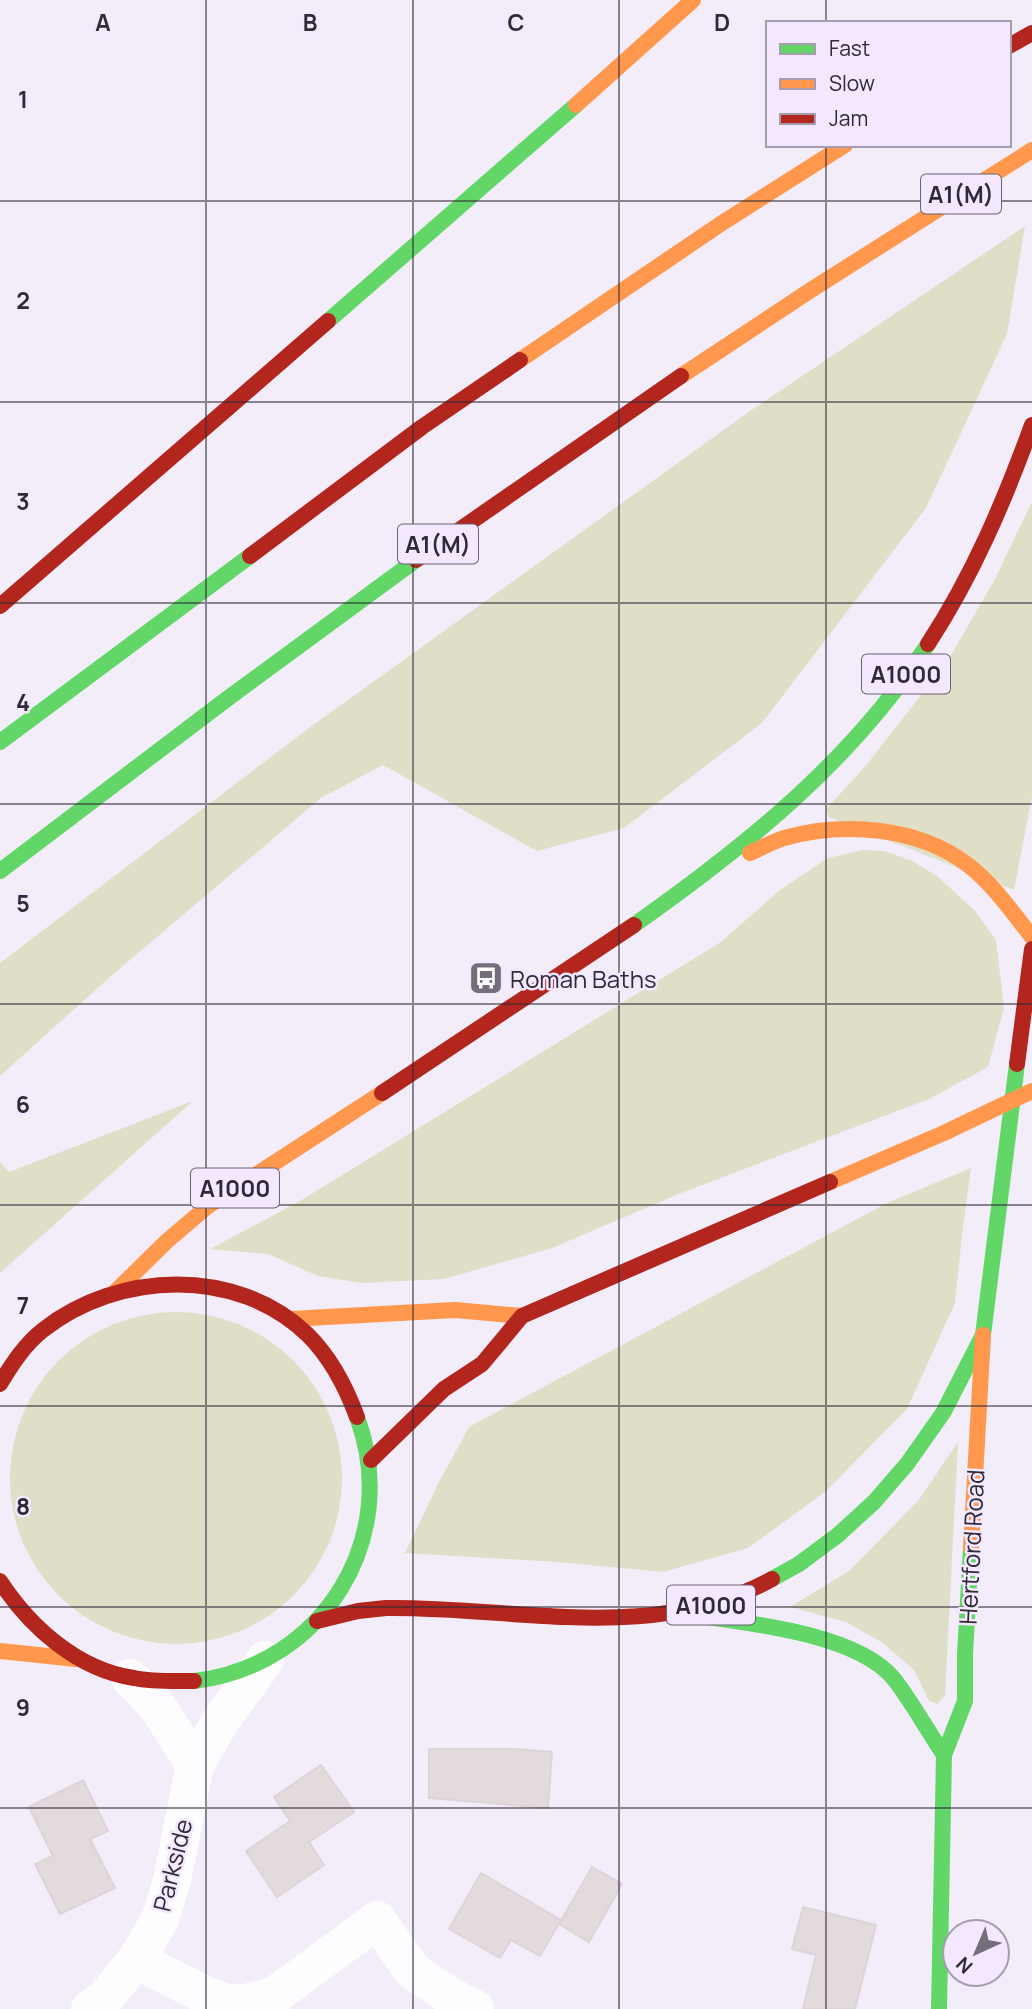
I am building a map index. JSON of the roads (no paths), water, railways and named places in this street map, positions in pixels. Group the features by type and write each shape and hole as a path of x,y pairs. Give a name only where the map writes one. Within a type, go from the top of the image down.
{"main road":[{"path":"0,606 575,106 692,0"},
{"path":"1011,45 1032,33"},
{"path":"0,742 422,427 722,223 839,149"},
{"name":"A1(M)","path":"0,871 132,770 458,530 709,357 1032,150"},
{"name":"A1000","path":"116,1291 172,1236 221,1196 570,969 709,871 766,827 805,792 845,751 895,690 926,646 987,540 1032,425"},
{"name":"A1000","path":"709,871 786,838 816,831 846,830 908,835 939,846 967,864 993,889 1032,937"},
{"name":"A1000","path":"317,1621 363,1610 417,1609 617,1618 678,1613 733,1599 771,1581 839,1536 873,1505 936,1425 983,1335 1032,948"},
{"path":"371,1460 444,1389 482,1364 522,1315 944,1133 1032,1091"},
{"path":"0,1384 15,1360 43,1330 77,1307 116,1291 159,1284 195,1284 232,1291 261,1302 290,1319 324,1352 344,1385 360,1420 371,1460 372,1494 365,1540 346,1583 317,1621 265,1660 198,1681 130,1678 82,1660 36,1628 0,1581"},
{"path":"290,1319 455,1310 522,1315"},
{"name":"Hertford Road","path":"939,2009 944,1755 965,1701 965,1641 983,1335"},
{"path":"678,1613 762,1626 837,1642 870,1658 893,1678 913,1712 944,1755"},
{"path":"0,1651 82,1660"}],"street":[{"name":"Parkside","path":"90,2009 105,1998 136,1960 160,1920 172,1880 195,1765 221,1720 265,1660"},
{"path":"130,1678 157,1706 195,1765"},
{"path":"136,1960 205,1995 227,2003 245,2003 274,1996 377,1920 412,1970 451,1997 475,2009"}],"place":[{"name":"Roman Baths","path":"486,978"}]}
